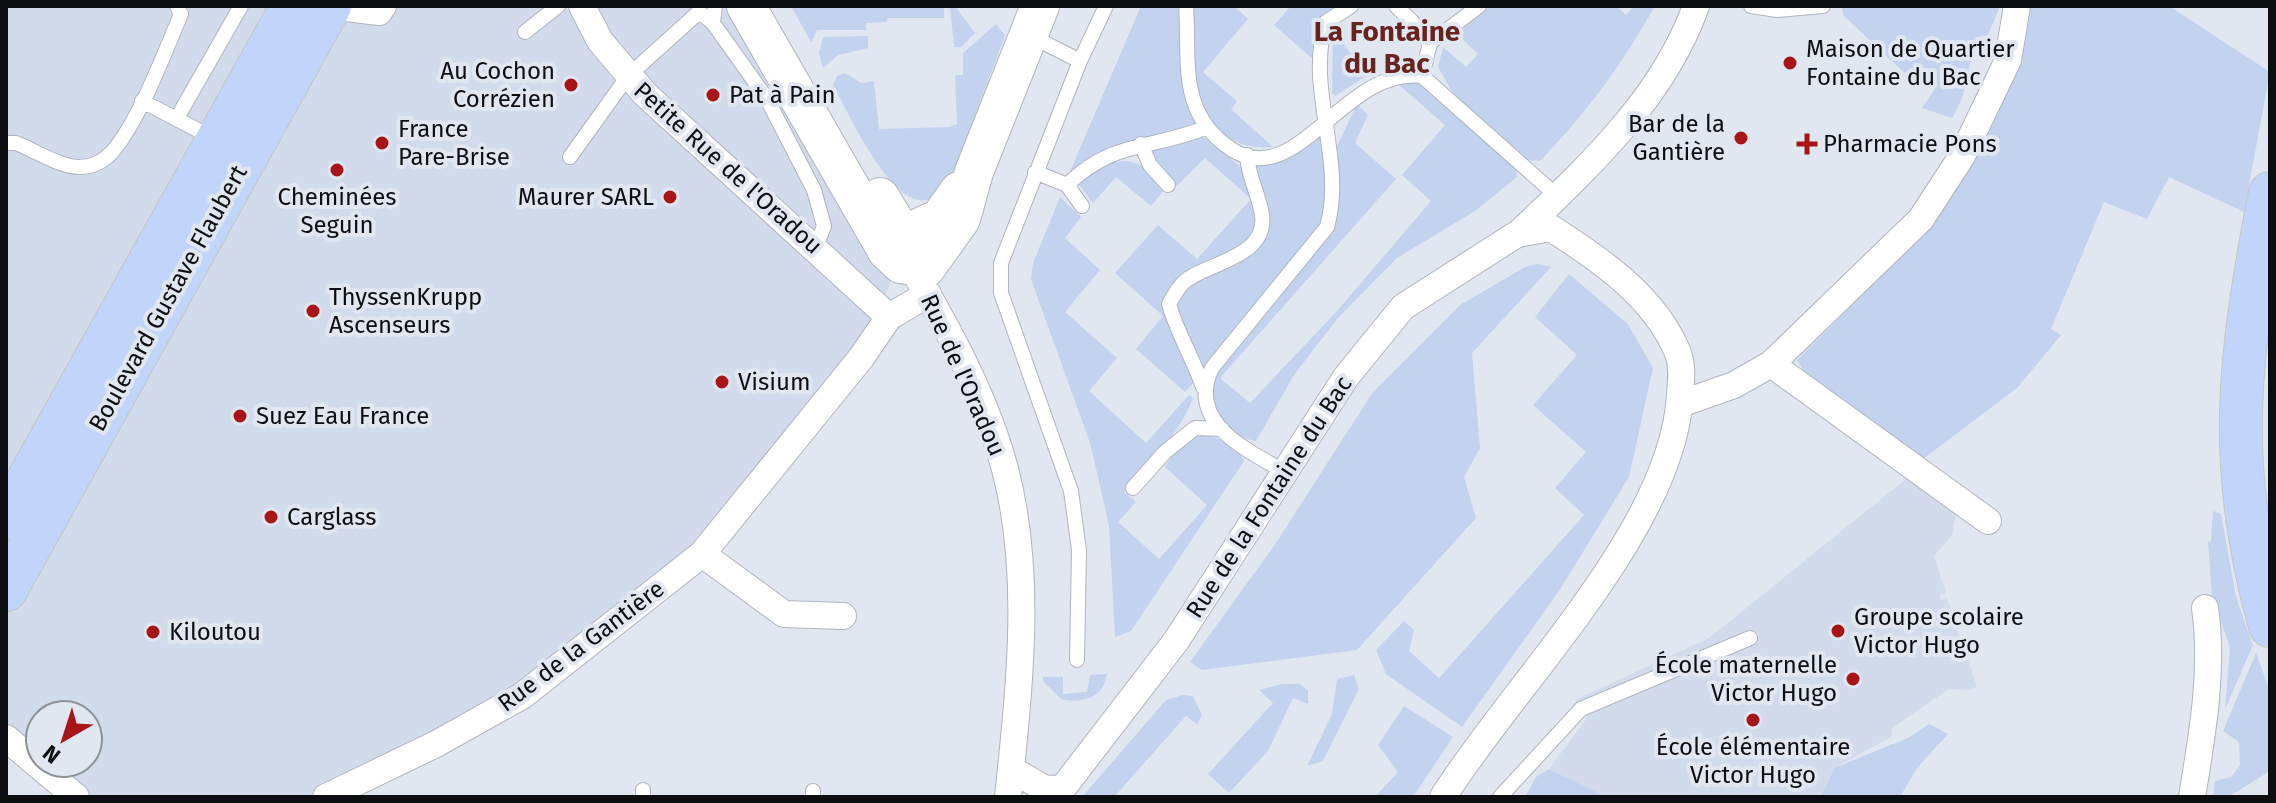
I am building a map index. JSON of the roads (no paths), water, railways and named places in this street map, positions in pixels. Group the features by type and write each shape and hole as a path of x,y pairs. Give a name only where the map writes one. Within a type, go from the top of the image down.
{"main road":[{"name":"Boulevard Gustave Flaubert","path":"6,519 292,6"},
{"name":"Boulevard Gustave Flaubert","path":"6,590 330,6"},
{"name":"Rue de l'Oradou","path":"771,6 914,266"},
{"name":"Rue de l'Oradou","path":"730,15 887,251 901,264 914,266"},
{"path":"914,266 926,268 936,259 961,219 973,173 1034,20"},
{"path":"2270,193 2246,326 2239,413 2245,515 2270,626"},
{"path":"2270,367 2270,477"}],"street":[{"path":"330,6 379,12 383,6"},
{"name":"Petite Rue de l'Oradou","path":"582,6 600,41 628,76 889,317"},
{"name":"Rue de la Fontaine du Bac","path":"1060,793 1176,641 1346,377 1403,307 1517,234 1618,134 1651,92 1685,37 1696,6"},
{"path":"1680,404 1734,385 1771,364 1921,219 1962,156 2008,60 2017,6"},
{"name":"Rue de la Fontaine du Bac","path":"1449,796 1628,538 1659,482 1680,404 1679,356 1658,314 1590,253 1551,228 1517,234"},
{"path":"889,317 914,266"},
{"name":"Rue de l'Oradou","path":"914,266 981,403 1005,468 1016,522 1021,625 1008,797"},
{"name":"Rue de la Gantière","path":"326,797 436,744 522,696 702,554 861,358 889,317"},
{"path":"1771,364 1988,521"},
{"path":"702,554 784,614 843,616"},
{"path":"2192,797 2203,728 2209,634 2205,608"},
{"path":"6,738 76,797"},
{"path":"1011,769 1045,789 1060,793"}],"lane":[{"path":"6,143 16,143 76,167 95,165 112,152 142,101 181,14 177,6"},
{"path":"177,118 241,6"},
{"path":"525,32 558,6"},
{"path":"715,6 730,15 767,99 814,190 824,226 816,247"},
{"path":"757,6 866,198 914,266"},
{"path":"1077,660 1079,550 1071,491 1001,293 1001,263 1080,61 1106,6"},
{"path":"1186,6 1185,61 1189,87 1207,127 1226,146 1262,159 1287,154 1356,95 1388,79 1422,76 1557,196"},
{"path":"1203,387 1212,368 1327,227 1334,204 1331,147 1324,123 1319,46 1326,22 1351,6"},
{"path":"1396,6 1430,43"},
{"path":"1422,76 1430,43 1479,6"},
{"path":"1751,6 1777,10 1823,6"},
{"path":"570,157 628,76 699,12 730,15"},
{"path":"1034,20 1080,61"},
{"path":"142,101 219,141"},
{"path":"1067,185 1108,154 1189,135 1207,127"},
{"path":"1141,144 1150,165 1168,185"},
{"path":"1247,155 1248,176 1263,218 1254,240 1242,253 1184,282 1169,304 1176,331 1192,355 1209,415 1240,446 1285,472"},
{"path":"1035,172 1067,185 1082,206"},
{"path":"1133,488 1165,452 1195,428 1222,429"},
{"path":"1500,797 1581,709 1750,638"}],"place":[{"name":"Maison de Quartier Fontaine du Bac","path":"1790,63"},
{"name":"Au Cochon Corrézien","path":"571,85"},
{"name":"Pat à Pain","path":"713,95"},
{"name":"Bar de la Gantière","path":"1741,138"},
{"name":"France Pare-Brise","path":"382,143"},
{"name":"Pharmacie Pons","path":"1807,144"},
{"name":"Cheminées Seguin","path":"337,170"},
{"name":"Maurer SARL","path":"670,197"},
{"name":"ThyssenKrupp Ascenseurs","path":"313,311"},
{"name":"Visium","path":"722,382"},
{"name":"Suez Eau France","path":"240,416"},
{"name":"Carglass","path":"271,517"},
{"name":"Groupe scolaire Victor Hugo","path":"1838,631"},
{"name":"Kiloutou","path":"153,632"},
{"name":"École maternelle Victor Hugo","path":"1853,679"},
{"name":"École élémentaire Victor Hugo","path":"1753,720"}],"district":[{"name":"La Fontaine du Bac","path":"1387,47"}]}
